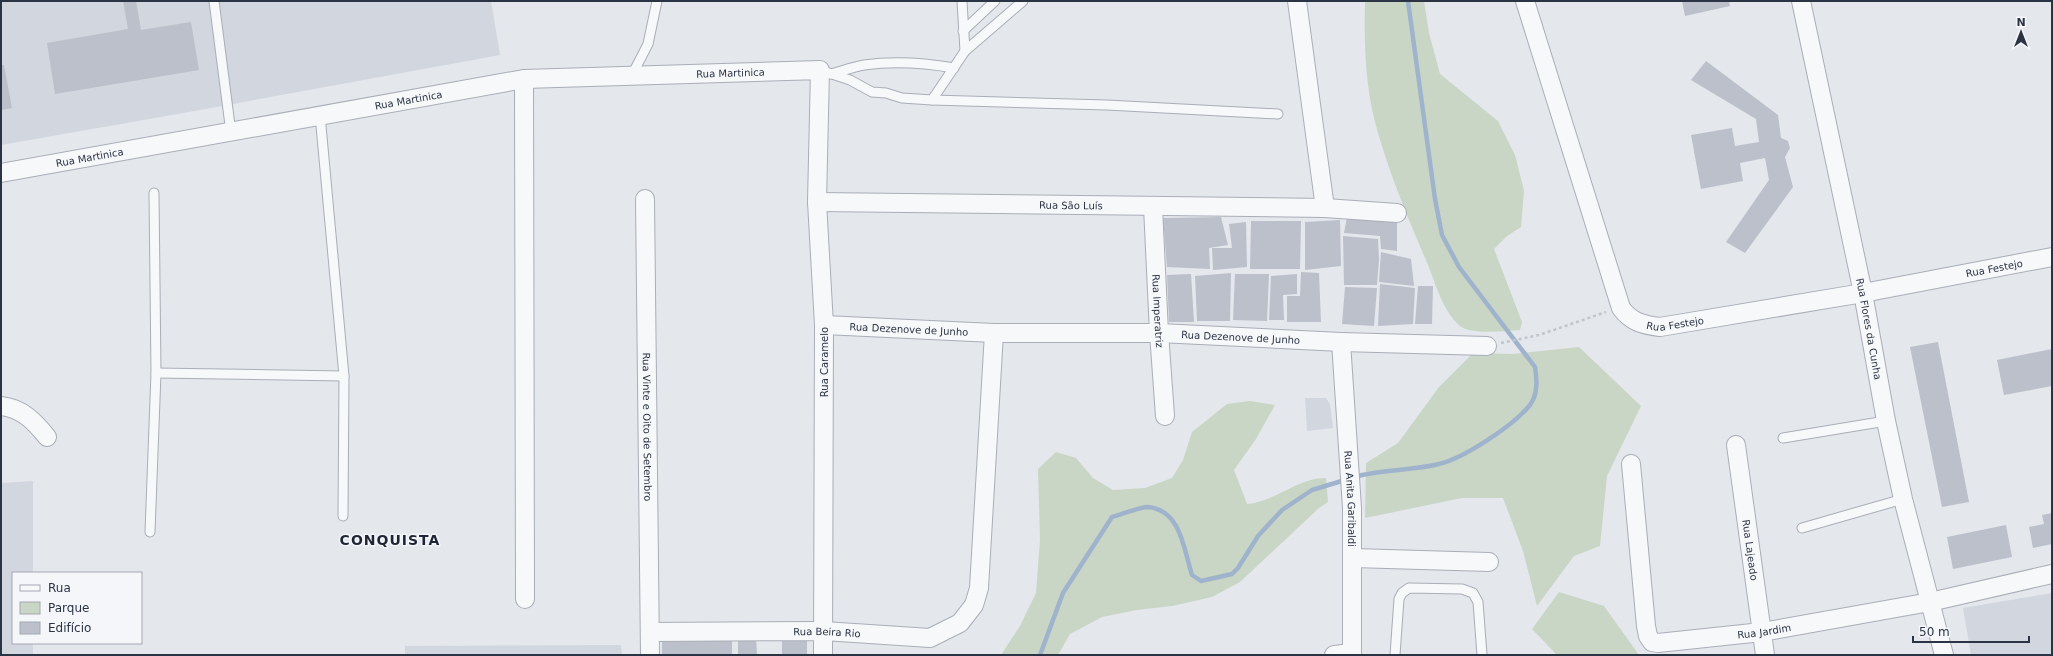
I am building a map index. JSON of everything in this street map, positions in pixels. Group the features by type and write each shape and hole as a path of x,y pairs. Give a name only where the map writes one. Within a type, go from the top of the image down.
{"street":[{"path":"1297,1 1325,208"},
{"path":"1525,1 1621,308"},
{"name":"Rua Flores da Cunha","path":"1801,1 1863,293 1886,421 1904,499 1944,655"},
{"name":"Rua Martinica","path":"1,173 231,133 320,114 524,79 632,75 825,72"},
{"name":"Rua Caramelo","path":"824,655 824,325 818,202 825,72"},
{"path":"524,79 525,598"},
{"name":"Rua Vinte e Oito de Setembro","path":"645,199 650,655"},
{"name":"Rua São Luís","path":"818,202 1325,208 1397,213"},
{"name":"Rua Imperatriz","path":"1153,207 1158,333 1166,416"},
{"name":"Rua Festejo","path":"1621,308 1630,319 1640,323 1660,326 1863,293 2052,257"},
{"name":"Rua Dezenove de Junho","path":"824,325 994,333 1158,333 1341,342 1487,346"},
{"name":"Rua Beira Rio","path":"650,632 824,631 930,638 960,623 974,606 979,588 994,333"},
{"name":"Rua Anita Garibaldi","path":"1341,342 1352,508 1352,654"},
{"path":"1,406 10,407 23,413 36,423 47,437"},
{"name":"Rua Lajeado","path":"1736,445 1765,655"},
{"name":"Rua Jardim","path":"1631,464 1646,626 1648,636 1652,642 1658,643 1762,632 1930,602 2052,574"},
{"path":"1353,558 1489,562"},
{"path":"1334,655 1352,654"}],"lane":[{"path":"214,1 231,133"},
{"path":"632,75 648,44 657,1"},
{"path":"962,1 965,51"},
{"path":"963,31 995,1"},
{"path":"932,100 965,51 1023,1"},
{"path":"825,72 884,63 935,65 954,68"},
{"path":"825,72 850,80 872,92 886,93 902,98 1107,105 1278,114"},
{"path":"320,114 344,376 343,516"},
{"path":"150,532 156,373 154,193"},
{"path":"156,373 344,376"},
{"path":"1783,438 1886,421"},
{"path":"1802,528 1904,499"},
{"path":"1395,655 1399,599 1402,593 1409,588 1462,589 1474,593 1478,602 1482,655"}],"path":[{"path":"1487,346 1539,335 1621,308"}],"shaded area":[{"path":"1,1 491,1 500,55 1,145"},
{"path":"1305,398 1326,398 1330,404 1333,428 1307,431"},
{"path":"33,481 33,572 12,572 12,644 33,644 33,655 1,655 1,483"},
{"path":"2052,593 2052,655 1971,655 1963,608"},
{"path":"621,645 622,655 405,655 405,646"}],"green space":[{"path":"1365,1 1424,1 1429,33 1440,74 1498,121 1515,155 1524,191 1521,227 1507,236 1494,249 1522,322 1520,330 1488,332 1465,329 1454,320 1441,297 1399,194 1375,122 1367,77"},
{"path":"1579,347 1641,406 1607,476 1600,546 1574,556 1537,606 1523,551 1503,498 1462,498 1365,518 1366,463 1398,443 1439,387 1473,353 1512,354"},
{"path":"1250,401 1275,405 1256,439 1234,470 1247,504 1267,499 1306,481 1326,478 1328,502 1319,508 1240,582 1212,597 1172,606 1137,610 1102,617 1070,634 1058,655 1001,655 1020,626 1036,593 1040,540 1038,469 1056,452 1076,458 1093,478 1113,490 1145,488 1172,478 1183,460 1192,432 1227,404"},
{"path":"1559,592 1604,606 1639,655 1557,655 1532,629"}],"building":[{"path":"123,1 136,1 141,30 191,22 199,70 55,94 47,43 128,29"},
{"path":"1682,1 1729,1 1730,6 1685,16"},
{"path":"1706,61 1778,115 1781,138 1788,141 1790,148 1785,157 1793,187 1745,253 1726,242 1769,180 1765,158 1740,163 1743,181 1701,189 1691,135 1732,128 1735,146 1759,142 1756,119 1691,80"},
{"path":"1,65 4,65 12,108 1,110"},
{"path":"1221,217 1228,245 1209,248 1210,269 1167,267 1163,218"},
{"path":"1347,217 1397,222 1397,251 1381,249 1380,236 1344,233"},
{"path":"1340,220 1341,266 1305,270 1305,222"},
{"path":"1251,221 1301,221 1300,269 1250,269"},
{"path":"1246,222 1247,267 1213,270 1212,248 1232,248 1229,224"},
{"path":"1343,236 1378,239 1379,260 1377,285 1344,285"},
{"path":"1381,252 1411,259 1414,286 1379,282"},
{"path":"1301,272 1319,273 1321,322 1287,322 1287,296 1300,296"},
{"path":"1231,273 1230,321 1197,321 1195,276"},
{"path":"1191,274 1194,322 1169,322 1167,275"},
{"path":"1235,274 1269,274 1267,321 1233,320"},
{"path":"1297,274 1297,294 1283,295 1284,320 1269,320 1271,276"},
{"path":"1380,284 1415,288 1413,324 1378,326"},
{"path":"1418,286 1433,286 1432,324 1415,324"},
{"path":"1345,287 1377,288 1374,326 1342,324"},
{"path":"1938,342 1969,502 1942,507 1910,347"},
{"path":"2052,349 2052,386 2004,395 1997,360"},
{"path":"2052,513 2052,544 2033,548 2029,527 2044,524 2042,515"},
{"path":"2006,525 2012,557 1953,569 1947,537"},
{"path":"782,637 807,637 807,655 782,655"},
{"path":"662,638 732,638 732,655 662,655"},
{"path":"738,638 756,638 757,655 738,655"}],"waterway":[{"path":"1354,477 1365,474 1418,468 1449,461 1488,440 1512,422 1533,401 1536,387 1535,367 1459,267 1442,235 1435,199 1408,1"},
{"path":"1040,655 1063,593 1112,517 1148,507 1159,510 1168,515 1179,533 1192,575 1201,581 1232,574 1238,568 1258,536 1282,510 1312,490 1345,480"}],"district":[{"name":"CONQUISTA","path":"390,540"}]}
